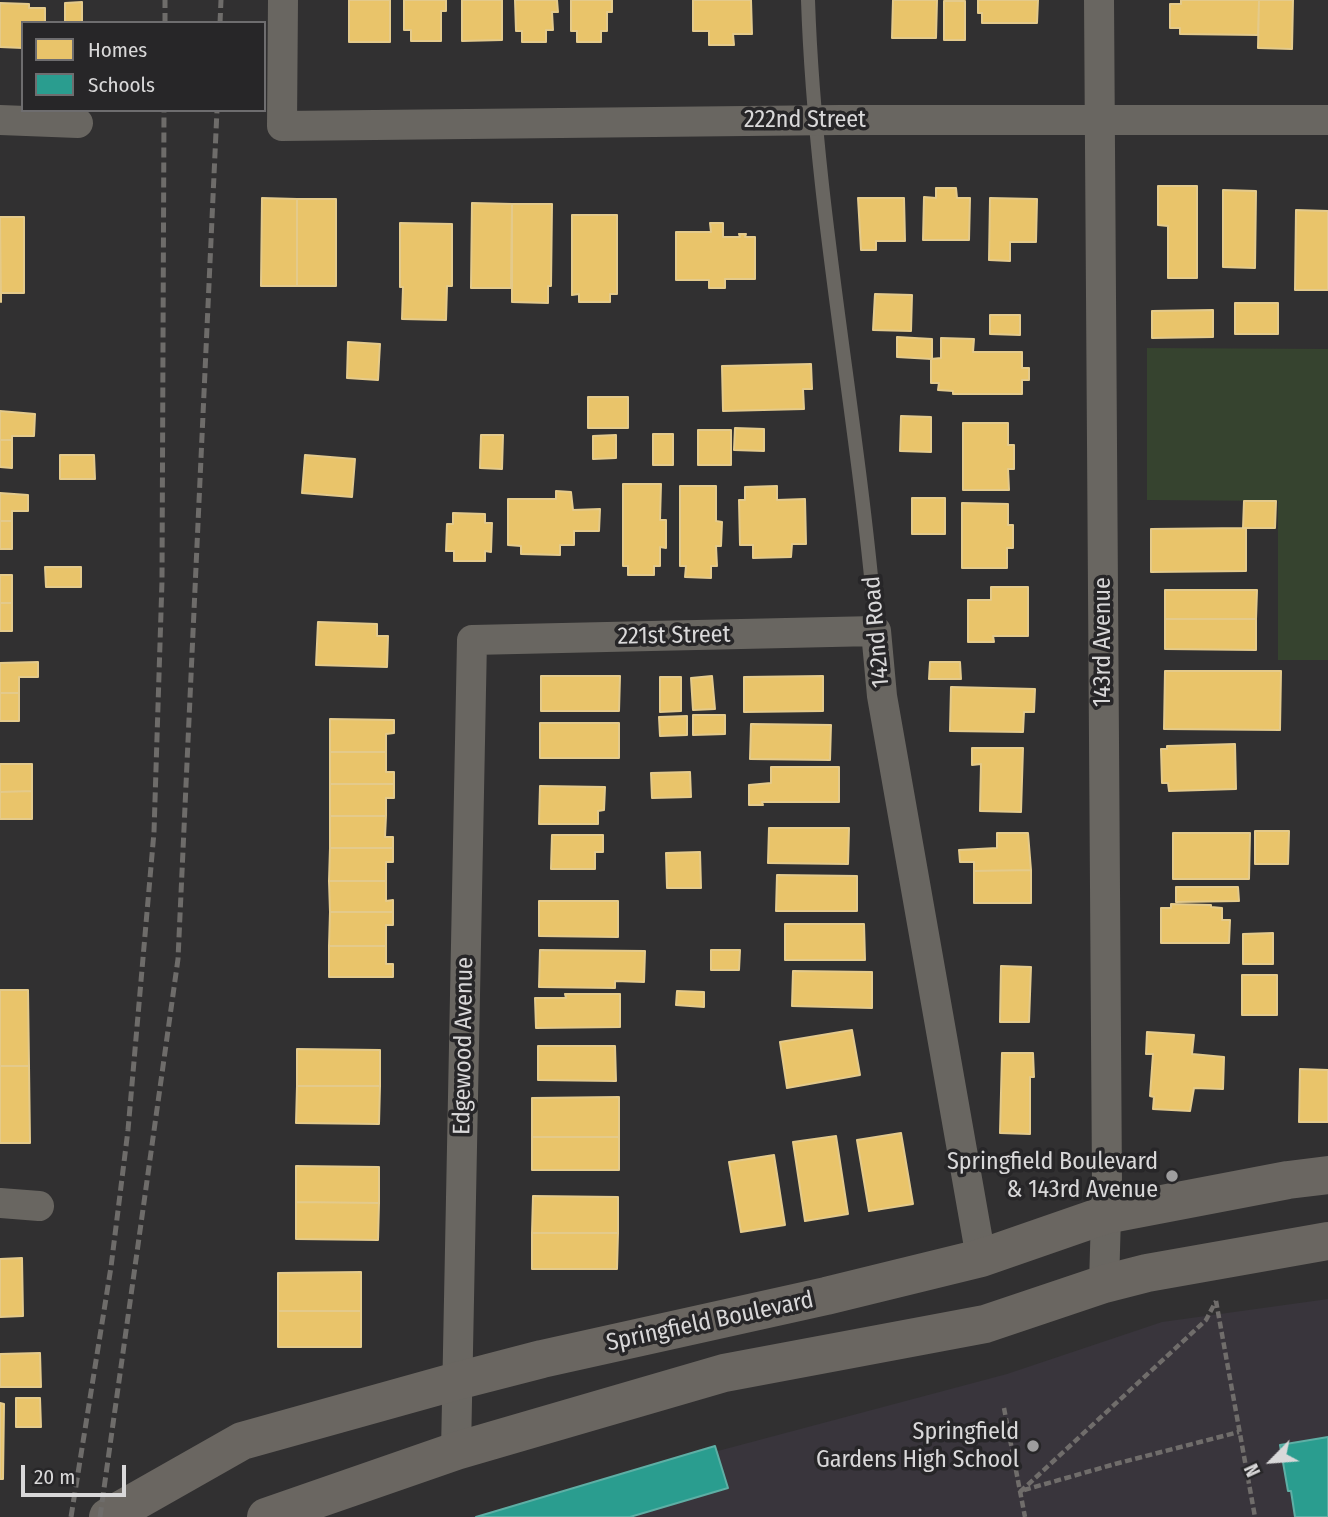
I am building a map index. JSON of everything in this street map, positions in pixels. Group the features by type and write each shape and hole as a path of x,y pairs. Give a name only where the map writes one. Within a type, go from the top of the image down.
{"main road":[{"name":"Springfield Boulevard","path":"108,1517 242,1441 542,1359 826,1296 981,1258 1105,1214 1328,1175"},
{"path":"266,1517 456,1451 724,1373 985,1324 1104,1284 1147,1273 1328,1241"}],"street":[{"name":"222nd Street","path":"284,0 282,126 815,120 1328,120"},
{"name":"143rd Avenue","path":"1099,0 1107,1182 1104,1284"},
{"path":"0,120 78,123"},
{"name":"221st Street","path":"472,640 876,631"},
{"name":"142nd Road","path":"876,631 882,696 981,1258"},
{"name":"Edgewood Avenue","path":"456,1451 472,640"},
{"path":"0,1203 39,1206"}],"lane":[{"name":"142nd Road","path":"808,0 820,180 870,558 876,631"}],"path":[{"path":"1020,1492 1206,1320 1216,1301 1255,1517"},
{"path":"1004,1408 1025,1517"},
{"path":"1020,1492 1239,1432"}],"shaded area":[{"name":"Springfield Gardens High School","path":"1328,1299 1328,1517 470,1517 1007,1374 1162,1322"}],"green space":[{"path":"1147,348 1328,349 1328,660 1278,660 1278,501 1147,500"}],"building: Homes":[{"path":"349,0 390,0 390,42 349,42"},
{"path":"404,0 446,0 446,11 441,11 441,41 411,41 411,30 404,30"},
{"path":"462,0 502,0 502,40 462,41"},
{"path":"515,0 557,0 558,12 552,12 553,30 546,30 546,42 522,42 522,31 516,31"},
{"path":"571,0 612,0 612,12 607,12 607,31 601,31 601,42 577,42 577,31 571,31"},
{"path":"693,0 751,0 752,34 733,34 734,45 709,45 709,31 693,31"},
{"path":"893,0 937,0 936,38 892,38"},
{"path":"978,0 1038,0 1037,23 982,23 982,13 978,13"},
{"path":"1181,0 1259,0 1258,35 1180,34 1180,28 1170,28 1170,4 1181,4"},
{"path":"1259,0 1293,0 1292,49 1258,48"},
{"path":"944,1 965,1 965,40 944,40"},
{"path":"82,2 82,21 65,21 65,3"},
{"path":"0,3 29,4 29,8 45,8 45,21 21,21 21,48 0,47"},
{"path":"1158,186 1197,186 1197,278 1168,278 1168,226 1158,225"},
{"path":"936,188 956,188 957,198 970,198 969,240 923,240 924,197 936,198"},
{"path":"1223,190 1256,191 1255,268 1223,267"},
{"path":"262,198 297,199 297,286 261,286"},
{"path":"858,198 904,198 905,241 876,241 876,250 861,250"},
{"path":"990,198 1037,199 1036,242 1010,242 1010,261 989,260"},
{"path":"297,199 336,199 336,286 297,286"},
{"path":"472,203 512,204 511,288 471,288"},
{"path":"512,204 552,204 551,286 548,286 548,303 512,302"},
{"path":"1296,210 1328,211 1328,290 1295,290"},
{"path":"572,215 617,215 617,294 610,294 610,302 579,302 579,294 572,295"},
{"path":"0,217 24,217 24,293 1,293 1,302"},
{"path":"400,223 452,224 452,286 447,286 446,320 402,319"},
{"path":"710,223 723,223 723,237 740,237 739,234 746,234 745,237 755,237 755,279 725,279 725,288 709,288 709,280 676,280 676,232 711,232"},
{"path":"875,294 912,295 911,331 873,330"},
{"path":"1235,303 1278,303 1278,334 1235,334"},
{"path":"1213,310 1213,337 1152,338 1152,311"},
{"path":"990,315 1020,315 1020,335 990,334"},
{"path":"897,337 932,339 932,359 897,357"},
{"path":"941,338 974,339 973,352 1022,352 1022,368 1029,368 1029,380 1022,380 1022,394 953,394 953,391 938,390 939,383 931,383 931,359 941,358"},
{"path":"348,342 380,344 378,380 347,378"},
{"path":"811,364 812,389 803,389 804,409 723,411 722,366"},
{"path":"588,397 628,397 628,428 588,428"},
{"path":"0,411 35,414 34,436 12,436 12,440 0,440"},
{"path":"901,416 931,417 931,452 900,451"},
{"path":"963,423 1008,423 1008,445 1014,445 1014,469 1008,469 1009,490 963,490"},
{"path":"735,428 764,429 764,451 734,450"},
{"path":"698,430 731,430 731,465 698,465"},
{"path":"653,434 673,434 673,465 653,465"},
{"path":"481,435 503,435 502,469 480,468"},
{"path":"616,435 616,458 593,459 593,436"},
{"path":"0,440 12,440 12,468 0,467"},
{"path":"60,455 94,455 95,479 60,479"},
{"path":"305,455 355,459 352,497 302,493"},
{"path":"623,484 661,484 660,520 666,520 666,548 660,547 660,566 654,566 654,575 628,575 628,566 623,566"},
{"path":"680,486 716,486 716,521 722,522 721,546 716,546 717,566 711,566 711,578 685,577 686,566 680,566"},
{"path":"777,486 777,500 805,499 806,544 792,544 791,557 753,558 753,545 740,545 739,500 745,500 745,487"},
{"path":"556,491 571,492 573,510 600,509 599,531 574,531 574,545 560,545 560,555 521,554 521,546 508,545 508,499 556,499"},
{"path":"0,493 28,495 28,511 12,511 12,521 0,521"},
{"path":"912,498 945,498 945,534 912,534"},
{"path":"1244,501 1276,501 1275,528 1243,528"},
{"path":"962,503 1008,504 1008,525 1013,525 1013,548 1007,548 1007,568 962,568"},
{"path":"453,513 485,514 485,523 492,523 491,552 485,551 485,561 454,561 454,551 446,551 447,524 453,524"},
{"path":"0,521 12,521 12,549 0,549"},
{"path":"1246,528 1246,571 1151,572 1151,529"},
{"path":"45,567 81,567 81,587 46,587"},
{"path":"0,575 12,575 12,603 0,603"},
{"path":"991,587 1028,587 1028,636 993,636 994,642 968,642 968,600 991,600"},
{"path":"1165,590 1257,590 1256,619 1165,619"},
{"path":"0,603 12,603 12,631 0,631"},
{"path":"1165,619 1256,619 1256,650 1165,649"},
{"path":"318,622 377,624 377,636 388,636 387,667 316,665"},
{"path":"38,662 38,677 19,677 19,693 0,693 0,663"},
{"path":"930,662 960,662 961,679 929,679"},
{"path":"1165,671 1281,671 1280,730 1164,729"},
{"path":"541,676 620,676 619,711 541,711"},
{"path":"712,676 715,709 693,710 691,678"},
{"path":"823,676 823,711 744,712 744,677"},
{"path":"660,677 681,677 681,711 660,712"},
{"path":"951,687 1035,689 1034,712 1024,712 1023,732 950,731"},
{"path":"0,693 19,693 19,721 0,721"},
{"path":"693,715 725,715 725,734 693,735"},
{"path":"687,716 687,735 660,736 659,717"},
{"path":"330,719 394,720 394,733 386,734 386,752 330,752"},
{"path":"540,723 619,723 619,758 540,758"},
{"path":"751,724 831,725 830,760 750,759"},
{"path":"1235,744 1236,789 1169,791 1168,783 1162,783 1161,749 1167,749 1167,746"},
{"path":"972,748 1023,748 1021,812 980,811 981,764 972,765"},
{"path":"330,752 386,752 386,772 394,772 394,784 330,784"},
{"path":"0,764 32,764 32,791 0,792"},
{"path":"771,767 839,767 839,802 762,802 763,805 749,805 749,785 771,783"},
{"path":"690,772 691,797 652,798 651,773"},
{"path":"330,784 394,784 394,798 386,798 386,816 330,816"},
{"path":"540,786 605,787 604,810 598,811 598,824 539,824"},
{"path":"32,791 32,819 0,819 0,792"},
{"path":"330,816 386,816 385,837 393,837 393,848 330,848"},
{"path":"769,828 849,828 848,864 768,863"},
{"path":"1255,831 1289,831 1288,864 1255,864"},
{"path":"997,833 1028,833 1031,870 974,871 974,862 960,862 959,850 997,848"},
{"path":"1173,833 1250,833 1249,879 1173,879"},
{"path":"552,835 603,835 603,852 595,852 595,869 551,869"},
{"path":"330,848 393,848 393,862 386,862 386,881 329,881"},
{"path":"700,852 701,888 667,888 666,853"},
{"path":"1031,870 1031,903 974,903 974,871"},
{"path":"777,875 857,876 857,911 776,911"},
{"path":"329,881 386,881 386,901 393,900 393,912 330,912"},
{"path":"1176,887 1238,887 1239,901 1176,902"},
{"path":"539,901 618,901 618,937 539,936"},
{"path":"1171,904 1211,905 1222,908 1222,920 1230,920 1229,943 1161,943 1161,908 1171,908"},
{"path":"330,912 393,912 393,925 386,925 386,946 329,946"},
{"path":"785,924 864,924 865,960 785,960"},
{"path":"1273,933 1273,964 1243,964 1243,934"},
{"path":"329,946 386,946 386,964 393,964 393,977 329,977"},
{"path":"540,950 645,951 644,982 615,981 615,988 539,987"},
{"path":"711,950 740,950 739,970 711,970"},
{"path":"1001,966 1031,967 1029,1022 1000,1022"},
{"path":"793,971 872,972 872,1008 792,1006"},
{"path":"1242,975 1277,975 1277,1015 1242,1015"},
{"path":"0,990 28,990 29,1066 0,1066"},
{"path":"677,991 704,992 704,1007 676,1005"},
{"path":"565,994 620,994 620,1027 536,1028 535,998 566,998"},
{"path":"852,1030 860,1075 787,1088 780,1042"},
{"path":"1147,1032 1194,1035 1192,1054 1224,1057 1223,1089 1194,1088 1190,1111 1153,1109 1154,1097 1150,1096 1153,1054 1146,1054"},
{"path":"538,1046 615,1046 616,1081 538,1080"},
{"path":"297,1049 380,1050 380,1086 297,1086"},
{"path":"1002,1053 1033,1053 1034,1077 1030,1077 1030,1134 1000,1133"},
{"path":"0,1066 29,1066 30,1143 0,1143"},
{"path":"1300,1069 1328,1070 1328,1122 1299,1122"},
{"path":"297,1086 380,1086 379,1124 296,1123"},
{"path":"619,1097 619,1137 532,1137 532,1098"},
{"path":"901,1133 913,1204 869,1211 857,1140"},
{"path":"836,1136 848,1214 805,1221 793,1142"},
{"path":"532,1137 619,1137 619,1170 532,1170"},
{"path":"774,1155 785,1225 741,1232 729,1162"},
{"path":"296,1166 379,1167 379,1203 296,1202"},
{"path":"533,1196 618,1197 618,1233 532,1233"},
{"path":"296,1202 379,1203 378,1240 296,1239"},
{"path":"532,1233 618,1233 617,1269 532,1269"},
{"path":"22,1258 23,1316 0,1317 0,1259"},
{"path":"361,1272 361,1311 278,1311 278,1273"},
{"path":"278,1311 361,1311 361,1347 278,1347"},
{"path":"40,1353 41,1387 0,1387 0,1354"},
{"path":"16,1398 40,1398 41,1427 16,1427"},
{"path":"0,1403 4,1404 3,1479 0,1479"}],"building: Schools":[{"path":"1328,1437 1328,1517 1295,1517 1280,1445"},
{"path":"715,1446 728,1488 630,1517 476,1517"}],"railway":[{"path":"165,0 165,21"},
{"path":"220,21 221,0"},
{"path":"71,1517 111,1267 128,1130 154,832 162,581 164,112"},
{"path":"100,1517 178,959 217,112"}],"place":[{"name":"Springfield Boulevard & 143rd Avenue","path":"1172,1176"},
{"name":"Springfield Gardens High School","path":"1033,1446"}]}
